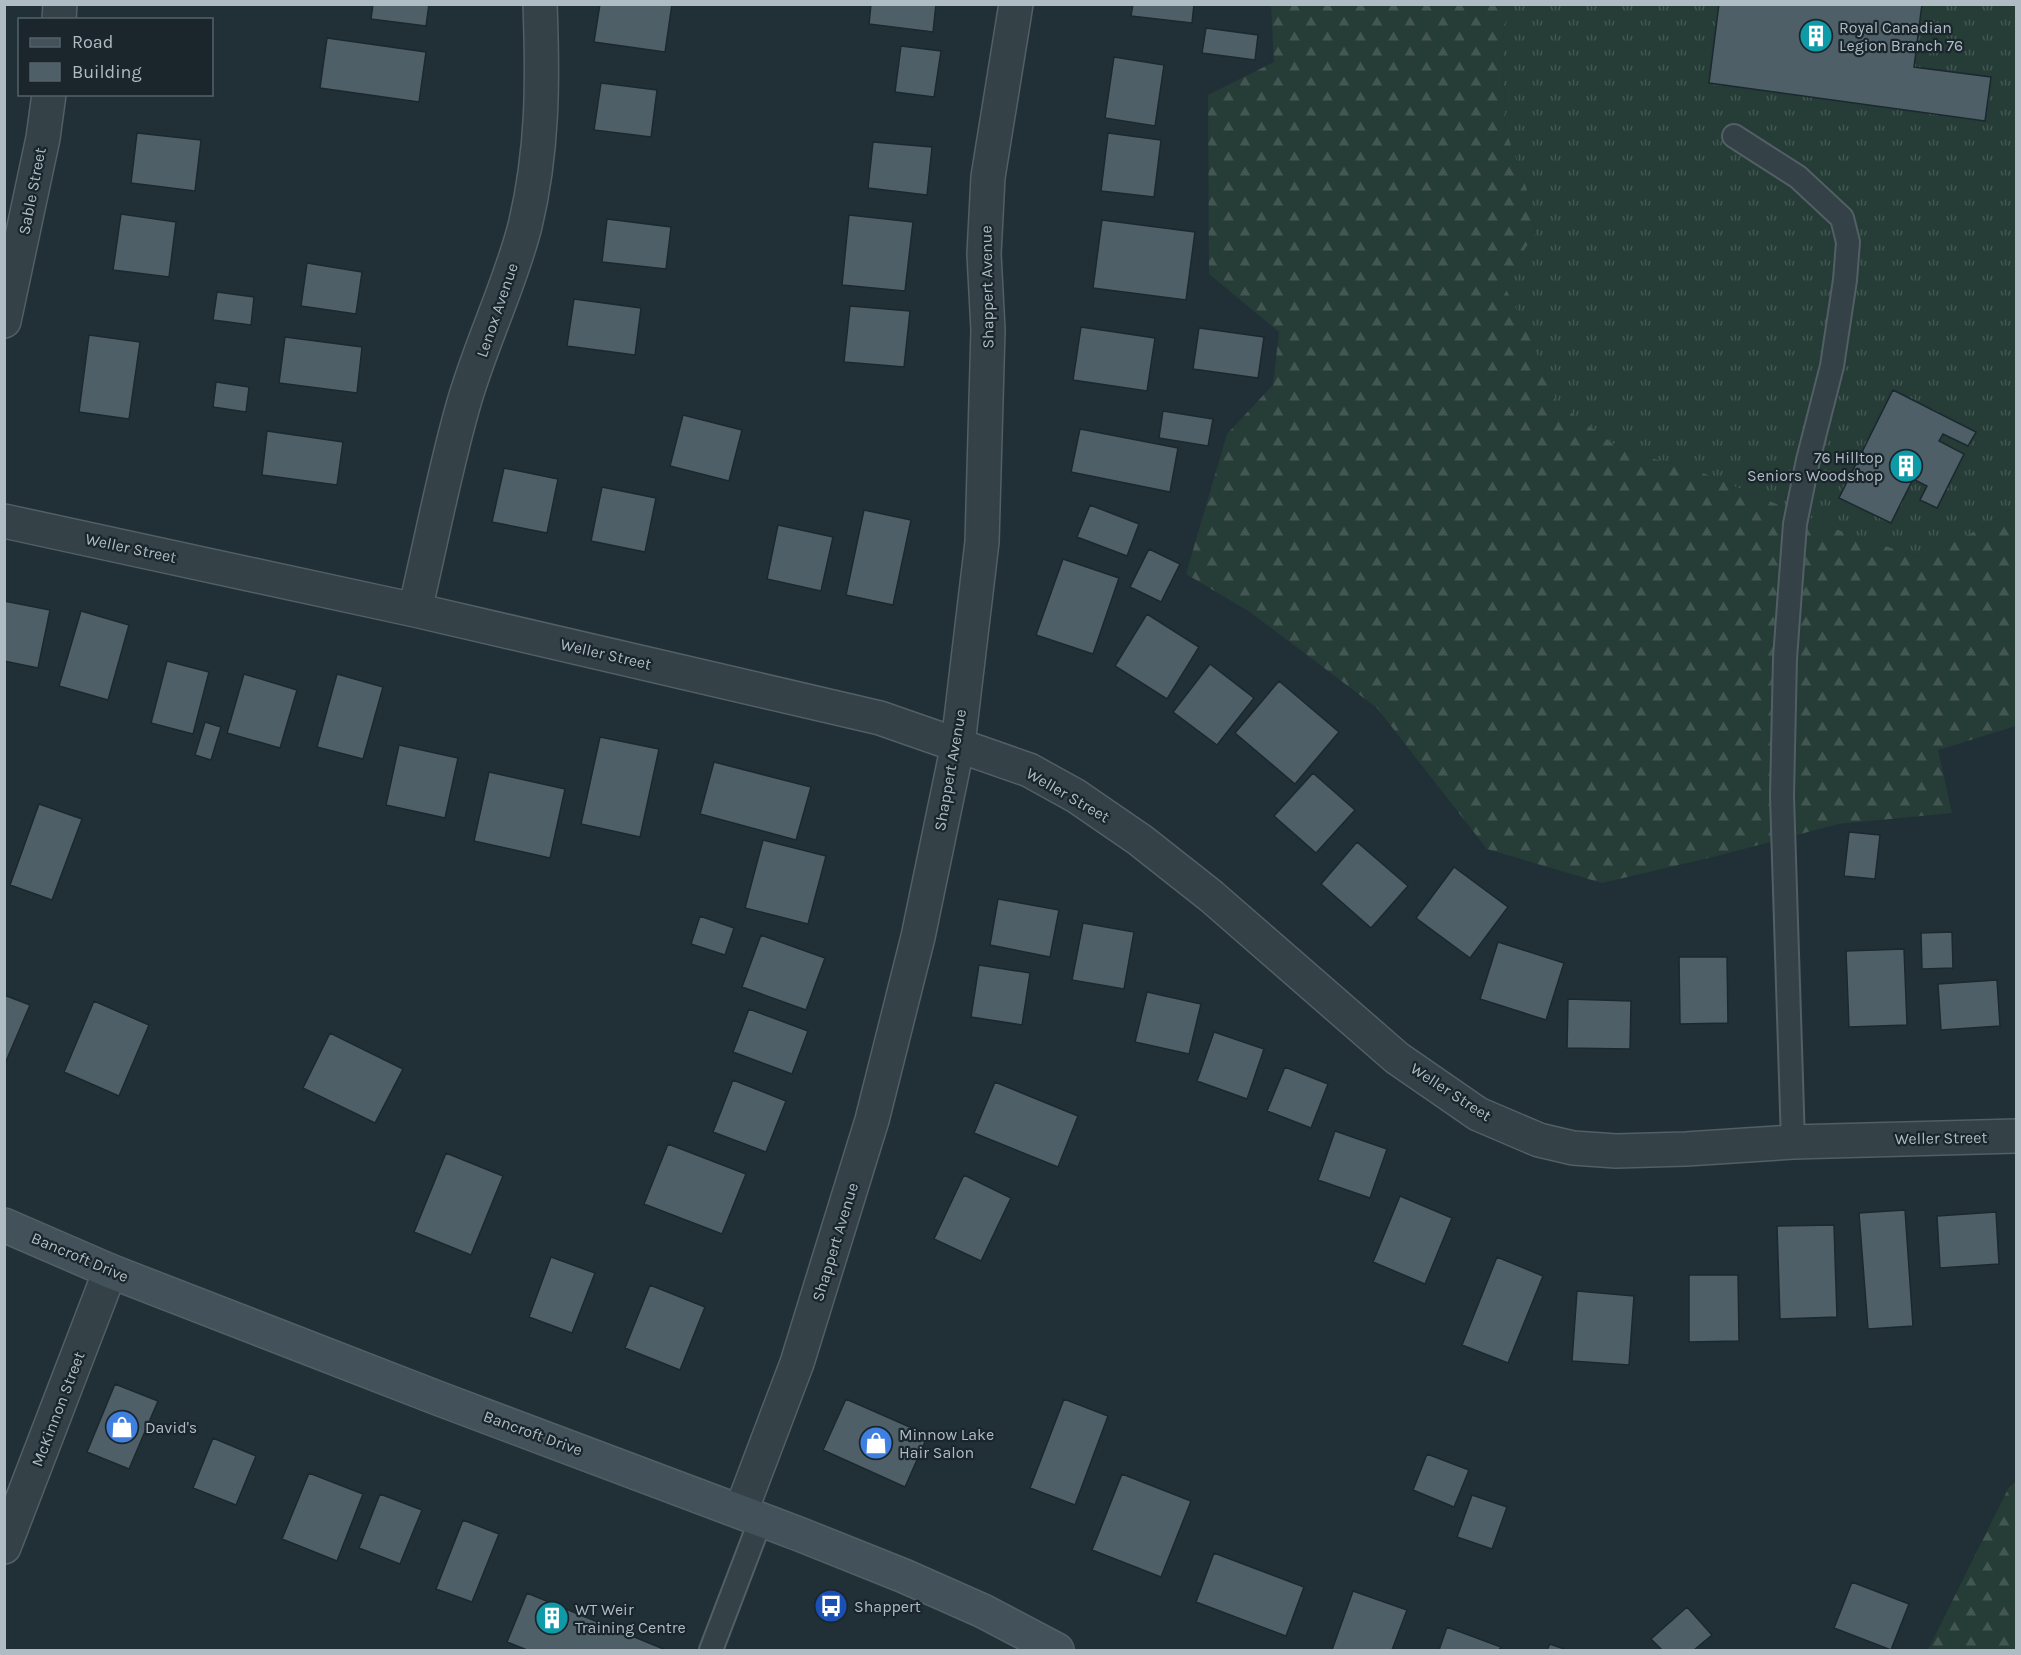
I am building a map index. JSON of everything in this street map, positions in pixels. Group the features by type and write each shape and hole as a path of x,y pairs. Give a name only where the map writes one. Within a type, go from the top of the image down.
{"main road":[{"name":"Bancroft Drive","path":"4,1225 110,1271 440,1399 751,1515 904,1576 983,1611 1057,1650"}],"street":[{"name":"Lenox Avenue","path":"415,609 448,459 464,403 525,226 536,171 541,122 540,4"},
{"name":"Shappert Avenue","path":"751,1515 872,1120 918,937 958,744 982,542 988,330 984,254 988,177 1016,4"},
{"name":"Sable Street","path":"4,321 43,138 49,96"},
{"name":"Weller Street","path":"4,521 415,609 880,718 1029,770 1076,796 1140,840 1211,896 1397,1058 1478,1114 1539,1140 1572,1148 1616,1150 1686,1149 1793,1142 2016,1136"},
{"name":"McKinnon Street","path":"4,1547 110,1271"}],"lane":[{"path":"1734,136 1798,177 1842,218 1848,242 1845,280 1832,366 1808,460 1795,524 1785,658 1782,796 1793,1142"},
{"path":"711,1650 751,1515"}],"green space":[{"path":"1271,5 1508,5 1502,46 1506,131 1527,190 1536,232 1503,283 1529,335 1557,402 1620,449 1703,473 1848,534 1922,558 1987,525 2016,505 2016,726 1938,750 1952,813 1838,824 1602,883 1487,849 1377,708 1250,612 1186,574 1227,434 1273,385 1279,332 1209,274 1208,95 1274,62"},
{"path":"1508,5 2016,5 2016,505 1987,525 1922,558 1848,534 1703,473 1620,449 1557,402 1529,335 1503,283 1536,232 1527,190 1506,131 1502,46"},
{"path":"2016,1482 2016,1650 1928,1650 2009,1487"}],"building":[{"path":"373,4 429,4 426,26 371,19"},
{"path":"600,4 672,4 665,52 594,42"},
{"path":"871,4 936,4 933,32 869,24"},
{"path":"1133,4 1194,4 1192,23 1131,16"},
{"name":"Royal Canadian Legion Branch 76","path":"1719,4 1922,4 1914,67 1991,77 1985,121 1709,83"},
{"path":"1206,28 1258,35 1255,60 1202,53"},
{"path":"327,38 426,52 419,102 320,88"},
{"path":"901,46 941,51 934,97 895,92"},
{"path":"1114,57 1164,65 1155,126 1105,118"},
{"path":"601,83 657,90 651,137 594,130"},
{"path":"137,133 201,140 195,191 131,183"},
{"path":"1108,133 1161,140 1154,197 1101,191"},
{"path":"873,142 932,147 927,195 868,188"},
{"path":"121,214 176,222 169,277 113,270"},
{"path":"849,215 913,222 905,291 842,285"},
{"path":"607,219 671,227 666,269 602,262"},
{"path":"1102,220 1195,232 1186,300 1093,288"},
{"path":"307,263 362,272 356,314 301,306"},
{"path":"217,292 254,297 251,325 213,320"},
{"path":"574,299 641,308 635,355 567,346"},
{"path":"850,306 910,311 904,367 844,362"},
{"path":"1081,327 1155,338 1147,391 1073,380"},
{"path":"1199,328 1264,337 1258,378 1193,369"},
{"path":"89,335 140,342 129,419 79,412"},
{"path":"285,337 362,347 357,393 279,383"},
{"path":"216,382 249,387 246,412 213,407"},
{"name":"76 Hilltop Seniors Woodshop","path":"1893,390 1976,432 1968,446 1943,434 1939,441 1964,454 1937,508 1920,500 1927,486 1913,479 1891,523 1839,498"},
{"path":"1163,411 1213,419 1208,446 1159,438"},
{"path":"683,415 742,430 729,481 670,466"},
{"path":"1080,429 1178,448 1170,492 1071,472"},
{"path":"267,431 343,442 337,485 262,475"},
{"path":"504,468 558,479 547,533 492,522"},
{"path":"602,487 656,498 645,552 591,541"},
{"path":"1090,505 1139,524 1127,556 1077,537"},
{"path":"864,510 911,520 893,605 846,595"},
{"path":"778,525 833,537 821,591 767,579"},
{"path":"1149,549 1180,564 1161,602 1130,587"},
{"path":"1063,559 1119,578 1093,654 1036,635"},
{"path":"4,601 50,610 38,668 4,661"},
{"path":"81,611 129,625 108,700 59,686"},
{"path":"1147,614 1199,647 1167,699 1115,666"},
{"path":"167,661 209,672 193,734 151,723"},
{"path":"1210,664 1254,698 1217,745 1173,712"},
{"path":"244,674 297,690 280,748 227,733"},
{"path":"337,674 383,687 363,759 317,747"},
{"path":"1279,681 1339,732 1295,784 1235,733"},
{"path":"205,722 221,727 211,760 195,755"},
{"path":"600,737 659,749 640,837 581,824"},
{"path":"399,745 458,758 445,818 386,805"},
{"path":"714,762 811,787 796,840 700,814"},
{"path":"489,772 565,789 550,858 474,841"},
{"path":"1313,773 1355,810 1316,853 1274,816"},
{"path":"39,804 82,819 52,900 10,885"},
{"path":"1849,832 1880,835 1875,879 1844,876"},
{"path":"763,840 826,856 808,924 745,908"},
{"path":"1357,842 1408,886 1371,928 1321,884"},
{"path":"1454,867 1508,907 1470,958 1416,918"},
{"path":"998,899 1059,910 1050,957 990,945"},
{"path":"700,916 734,928 725,955 691,944"},
{"path":"1083,923 1134,932 1124,989 1072,980"},
{"path":"1952,932 1953,968 1922,969 1921,933"},
{"path":"761,935 825,958 806,1010 742,987"},
{"path":"1498,942 1564,963 1546,1020 1480,999"},
{"path":"1904,949 1907,1025 1849,1027 1846,951"},
{"path":"1679,957 1727,957 1728,1023 1680,1024"},
{"path":"979,965 1030,973 1022,1025 971,1017"},
{"path":"1997,980 2000,1026 1941,1030 1938,984"},
{"path":"1147,992 1201,1004 1189,1054 1135,1042"},
{"path":"4,995 30,1005 4,1066"},
{"path":"1568,999 1631,1001 1630,1049 1567,1048"},
{"path":"94,1001 149,1025 119,1096 64,1072"},
{"path":"749,1009 808,1031 792,1074 733,1052"},
{"path":"1214,1032 1264,1049 1247,1099 1197,1081"},
{"path":"330,1033 403,1069 375,1123 303,1088"},
{"path":"1285,1067 1328,1084 1311,1128 1267,1111"},
{"path":"733,1080 786,1101 766,1152 713,1132"},
{"path":"995,1082 1078,1116 1058,1167 974,1133"},
{"path":"1335,1131 1387,1149 1370,1198 1318,1180"},
{"path":"668,1144 746,1174 722,1234 644,1204"},
{"path":"446,1153 503,1176 471,1255 414,1232"},
{"path":"964,1175 1011,1198 981,1261 934,1239"},
{"path":"1400,1196 1452,1218 1425,1284 1373,1262"},
{"path":"1905,1210 1913,1326 1868,1329 1859,1213"},
{"path":"1996,1212 1999,1264 1940,1268 1937,1216"},
{"path":"1834,1225 1837,1317 1780,1319 1777,1226"},
{"path":"551,1257 595,1273 572,1333 529,1317"},
{"path":"1497,1257 1543,1276 1508,1363 1462,1345"},
{"path":"1689,1275 1738,1275 1739,1341 1689,1342"},
{"path":"650,1285 705,1307 680,1370 625,1348"},
{"path":"1577,1291 1634,1296 1629,1365 1572,1361"},
{"name":"David's","path":"115,1384 158,1401 129,1469 87,1452"},
{"name":"Minnow Lake Hair Salon","path":"846,1399 928,1435 905,1487 823,1450"},
{"path":"1064,1399 1108,1416 1075,1505 1030,1488"},
{"path":"213,1438 256,1456 236,1505 193,1488"},
{"path":"1427,1454 1469,1470 1454,1507 1413,1490"},
{"path":"309,1473 363,1494 337,1561 282,1539"},
{"path":"1122,1474 1191,1501 1161,1577 1092,1550"},
{"path":"380,1494 422,1510 400,1564 359,1548"},
{"path":"1472,1495 1507,1507 1492,1549 1457,1537"},
{"path":"463,1520 499,1534 472,1602 436,1589"},
{"path":"1214,1553 1304,1587 1286,1636 1196,1602"},
{"path":"1852,1582 1909,1604 1891,1650 1834,1628"},
{"path":"1353,1591 1407,1610 1392,1650 1332,1650"},
{"name":"WT Weir Training Centre","path":"527,1593 666,1650 527,1650 507,1642"},
{"path":"1687,1607 1712,1635 1694,1650 1662,1650 1651,1639"},
{"path":"1447,1627 1501,1647 1499,1650 1439,1650"},
{"path":"1550,1644 1567,1650 1547,1650"}],"place":[{"name":"Royal Canadian Legion Branch 76","path":"1816,36"},
{"name":"76 Hilltop Seniors Woodshop","path":"1906,466"},
{"name":"David's","path":"122,1427"},
{"name":"Minnow Lake Hair Salon","path":"876,1443"},
{"name":"Shappert","path":"831,1606"},
{"name":"WT Weir Training Centre","path":"552,1618"}]}
